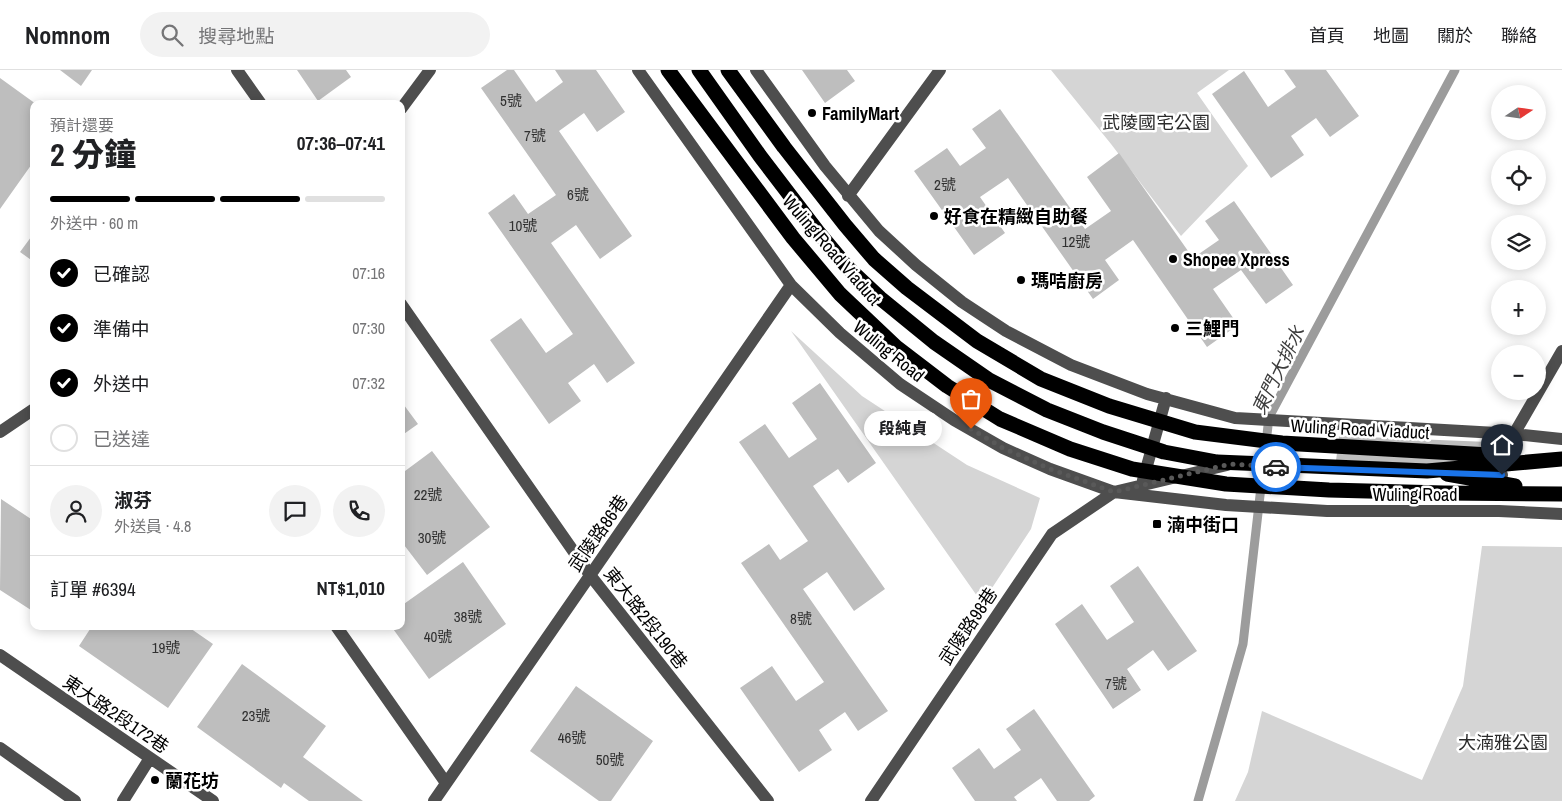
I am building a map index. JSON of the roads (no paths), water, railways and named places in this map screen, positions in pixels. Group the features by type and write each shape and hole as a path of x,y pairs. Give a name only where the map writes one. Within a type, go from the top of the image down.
{"highway":[{"name":"Wuling Road Viaduct","path":"668,70 793,238 840,294 896,347 947,386 1000,419 1070,449 1132,469 1226,484 1329,490 1560,494"},
{"path":"699,70 760,156 848,268 880,298 934,342 989,380 1047,410 1103,432 1164,452 1217,462 1426,471 1560,494"},
{"name":"Wuling Road Viaduct","path":"728,70 784,147 874,259 907,288 977,341 1041,379 1109,406 1195,432 1282,443 1562,459"},
{"path":"1426,471 1562,459"}],"street":[{"path":"237,70 258,100"},
{"path":"405,104 430,70"},
{"name":"Wuling Road","path":"638,70 791,286 840,333 900,384 954,420 1003,448 1114,492 1226,505 1328,511 1499,511 1562,514"},
{"path":"756,70 825,166 879,231 916,265 962,302 1006,331 1071,365 1147,394 1235,418 1514,434 1562,439"},
{"path":"848,196 940,70"},
{"name":"武陵路86巷","path":"434,801 791,286"},
{"name":"東大路2段190巷","path":"405,310 590,575 768,801"},
{"path":"1499,511 1502,475 1514,434 1562,351"},
{"path":"1142,485 1166,398"},
{"path":"0,432 30,412"},
{"path":"1114,492 1230,464 1334,470 1502,475"},
{"name":"武陵路98巷","path":"871,801 1052,534 1114,492"},
{"path":"339,630 446,783"},
{"name":"東大路2段172巷","path":"0,655 213,801"},
{"path":"0,748 75,801"},
{"path":"123,801 150,758"}],"waterway":[{"name":"東門大排水","path":"1198,801 1243,644 1269,417 1455,70"}],"place":[{"name":"FamilyMart","path":"812,113"},
{"name":"好食在精緻自助餐","path":"934,216"},
{"name":"Shopee Xpress","path":"1173,259"},
{"name":"瑪咭廚房","path":"1021,280"},
{"name":"三鯉門","path":"1175,328"},
{"name":"段純貞","path":"971,429"},
{"name":"湳中街口","path":"1157,524"},
{"name":"蘭花坊","path":"155,780"}],"park label":[{"name":"武陵國宅公園","path":"1156,122"},
{"name":"大湳雅公園","path":"1503,742"}]}
